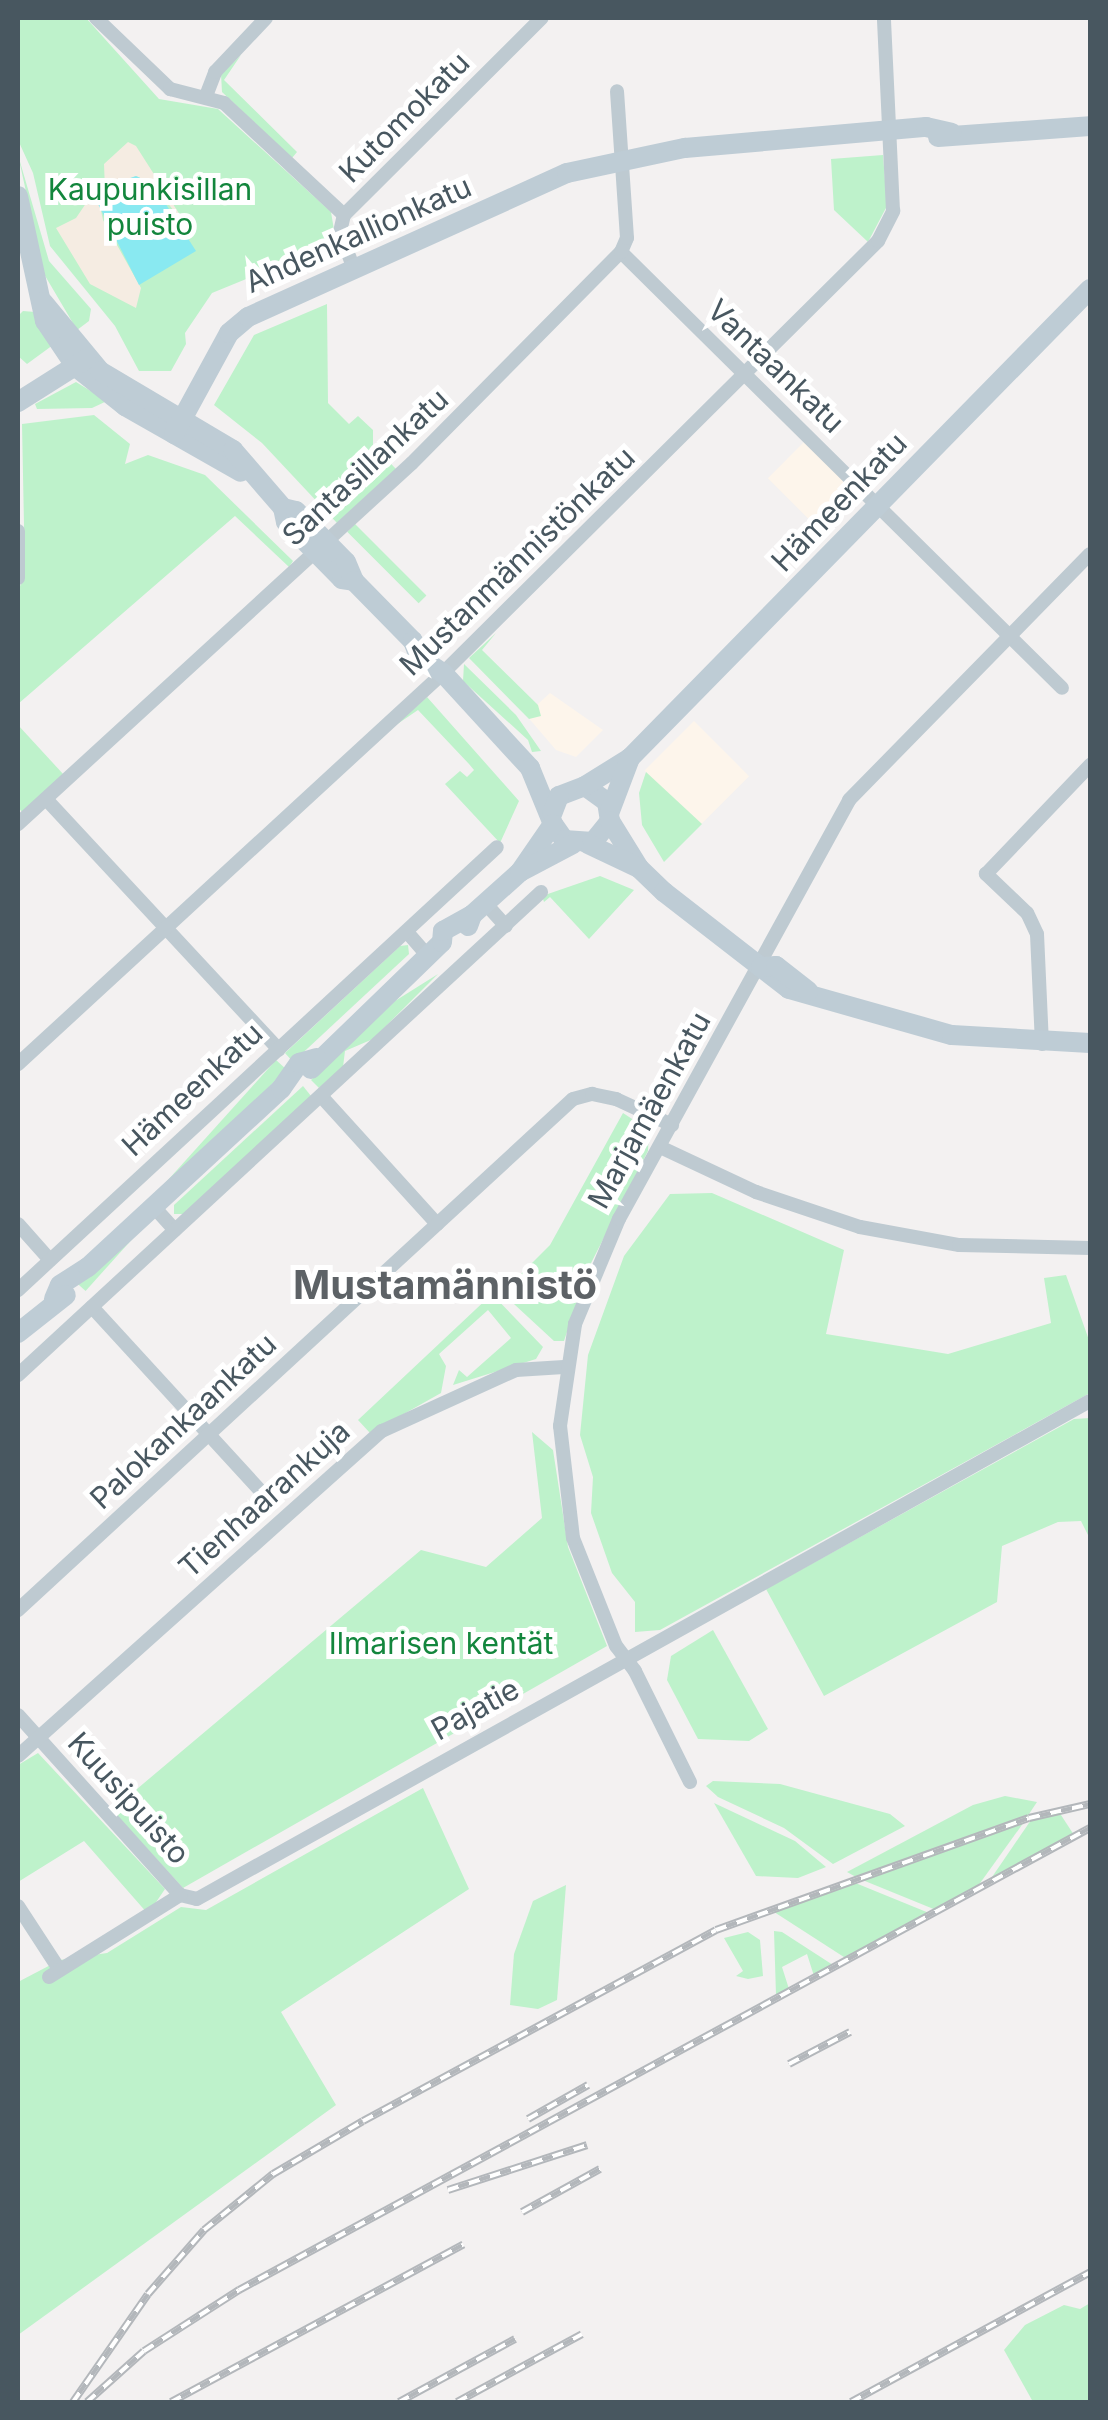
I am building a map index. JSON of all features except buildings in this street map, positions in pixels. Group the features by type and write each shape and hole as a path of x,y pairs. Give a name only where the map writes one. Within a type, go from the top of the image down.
{"main road":[{"name":"Ahdenkallionkatu","path":"177,427 238,324 566,173 583,158 621,151 1090,126"},
{"path":"18,196 20,217 44,302 82,363 177,427 233,450 283,508 286,522 320,547 342,580 354,581 413,641 438,656 443,672 530,768 552,818 580,844 640,868 776,983 808,990 924,1030 1042,1044 1090,1043"},
{"name":"Hämeenkatu","path":"580,787 630,758 1090,289"},
{"path":"18,402 82,363"},
{"name":"Hämeenkatu","path":"610,816 630,758"},
{"path":"530,768 602,794 640,868"},
{"path":"552,818 560,796 580,787"},
{"path":"580,844 610,816"},
{"name":"Hämeenkatu","path":"520,872 552,818"},
{"name":"Hämeenkatu","path":"18,1332 54,1299 75,1288 88,1267 281,1089 296,1085 316,1058 435,948 460,934 478,909 520,872 580,844"}],"street":[{"path":"96,18 170,89 224,103 344,215"},
{"path":"206,96 215,72 266,18"},
{"name":"Kutomokatu","path":"354,269 340,232 344,215 542,18"},
{"name":"Mustanmännistönkatu","path":"18,1064 443,672 746,376 887,229 893,211 884,18"},
{"path":"617,90 627,238 621,252"},
{"name":"Vantaankatu","path":"621,252 1062,688"},
{"name":"Santasillankatu","path":"18,824 320,547 621,252"},
{"path":"18,531 18,578"},
{"name":"Marjamäenkatu","path":"690,1782 635,1671 623,1660 592,1597 567,1512 560,1451 564,1366 594,1269 867,776 1090,554"},
{"path":"1042,1044 1037,934 1027,913 986,874 1090,764"},
{"path":"46,799 279,1050"},
{"name":"Hämeenkatu","path":"18,1290 497,847"},
{"path":"18,1376 540,892"},
{"path":"478,909 506,926"},
{"path":"407,932 435,948"},
{"name":"Palokankaankatu","path":"18,1610 573,1100 592,1094 616,1099 672,1126"},
{"path":"321,1096 437,1224"},
{"path":"660,1147 756,1192 860,1227 959,1245 1090,1248"},
{"path":"154,1207 175,1230"},
{"path":"18,1224 50,1260"},
{"path":"92,1307 268,1499"},
{"name":"Tienhaarankuja","path":"18,1756 382,1430 516,1370 564,1366"},
{"name":"Pajatie","path":"18,1906 54,1973 180,1895 203,1896 1090,1401"},
{"name":"Kuusipuisto","path":"18,1715 180,1895"}],"shaded area":[{"path":"806,440 860,494 822,532 768,478"},
{"path":"550,693 603,730 576,757 556,750 526,715"},
{"path":"694,721 749,776 700,826 645,770"}],"green space":[{"name":"Kaupunkisillan puisto","path":"18,18 86,18 159,99 218,109 331,212 336,242 212,293 185,333 186,344 171,371 139,371 115,326 50,246 33,173 18,140"},
{"path":"241,55 224,80 297,152 292,158 222,92 221,74"},
{"path":"18,155 49,261 91,309 89,321 77,330 44,274"},
{"path":"883,155 887,206 868,242 834,210 831,159"},
{"path":"327,304 328,403 349,424 358,416 373,430 373,445 396,469 337,523 262,443 214,405 254,335"},
{"path":"23,311 35,312 53,345 27,364 18,356 18,316"},
{"path":"76,382 107,401 92,408 37,409 35,404"},
{"path":"94,415 130,444 125,464 148,455 205,475 293,561 289,567 235,516 18,704 18,590 25,576 22,424"},
{"path":"355,524 426,595 419,603 347,532"},
{"path":"496,633 482,650 538,705 541,716 529,719 469,658"},
{"path":"464,664 516,715 541,751 532,752 528,740 463,681"},
{"path":"427,697 519,801 500,843 445,784 460,771 467,777 474,770 469,764 418,710 393,727"},
{"path":"18,725 64,775 22,812 18,807"},
{"path":"646,772 702,824 664,862 642,825 639,793"},
{"path":"600,876 634,890 589,939 550,897 544,902 542,896"},
{"path":"408,945 409,954 293,1062 285,1053 400,946"},
{"path":"438,974 373,1039 345,1051 343,1067 319,1088 311,1080 395,1001"},
{"path":"276,1060 286,1069 86,1291 76,1282"},
{"path":"303,1086 311,1096 184,1214 174,1214 174,1205"},
{"path":"623,1113 649,1130 648,1151 588,1269 564,1341 554,1341 502,1293 550,1245"},
{"path":"712,1193 844,1250 826,1334 948,1354 1051,1323 1044,1278 1066,1275 1090,1343 1090,1393 660,1630 635,1632 635,1602 612,1573 591,1513 593,1477 580,1435 588,1355 624,1256 670,1194"},
{"path":"492,1294 543,1347 536,1359 453,1385 459,1370 467,1377 511,1338 488,1310 439,1354 446,1366 441,1393 370,1433 358,1420"},
{"path":"1090,1418 1090,1539 1081,1521 1058,1522 1002,1546 997,1602 824,1696 766,1589 1074,1419"},
{"name":"Ilmarisen kentät","path":"532,1432 553,1450 568,1547 607,1646 183,1888 112,1810 421,1550 486,1567 542,1518"},
{"path":"713,1630 768,1729 749,1741 698,1739 667,1680 671,1656"},
{"path":"38,1753 165,1889 148,1914 84,1841 18,1882 18,1765"},
{"path":"713,1781 780,1784 890,1814 905,1826 833,1864 784,1828 718,1797 706,1786"},
{"path":"423,1788 469,1889 281,2012 336,2105 18,2335 18,1982 60,1960 107,1953 181,1907 206,1910"},
{"path":"1005,1796 1037,1802 1027,1817 856,1877 847,1872 973,1805"},
{"path":"714,1803 795,1841 826,1867 798,1878 756,1876"},
{"path":"1059,1812 1074,1835 990,1880 1031,1820"},
{"path":"1024,1822 978,1886 936,1910 860,1879"},
{"path":"853,1882 929,1913 847,1959 771,1910"},
{"path":"566,1885 557,2000 538,2009 510,2005 514,1954 533,1901"},
{"path":"774,1931 782,1932 833,1965 814,1976 807,1954 782,1967 789,1989 776,1995"},
{"path":"748,1932 760,1940 763,1976 748,1979 736,1976 743,1971 724,1938"},
{"path":"1090,2303 1090,2402 1033,2402 1004,2350 1025,2325 1064,2305 1080,2309"}],"sand":[{"path":"128,142 136,146 194,237 153,184 136,176 105,190 104,164"},
{"path":"91,196 98,196 103,220 141,288 136,308 90,284 56,228 76,218"}],"water":[{"path":"136,176 153,184 196,251 139,285 98,204 110,185"}],"railway":[{"path":"73,2402 148,2294 204,2230 273,2174 363,2121 716,1930 1029,1818 1090,1804"},
{"path":"87,2402 144,2351 239,2290 1090,1828"},
{"path":"789,2064 850,2032"},
{"path":"528,2119 588,2085"},
{"path":"448,2190 587,2145"},
{"path":"522,2212 600,2169"},
{"path":"171,2402 463,2245"},
{"path":"851,2402 1090,2272"},
{"path":"457,2402 582,2334"},
{"path":"399,2402 515,2339"}],"district":[{"name":"Mustamännistö","path":"445,1285"}]}
